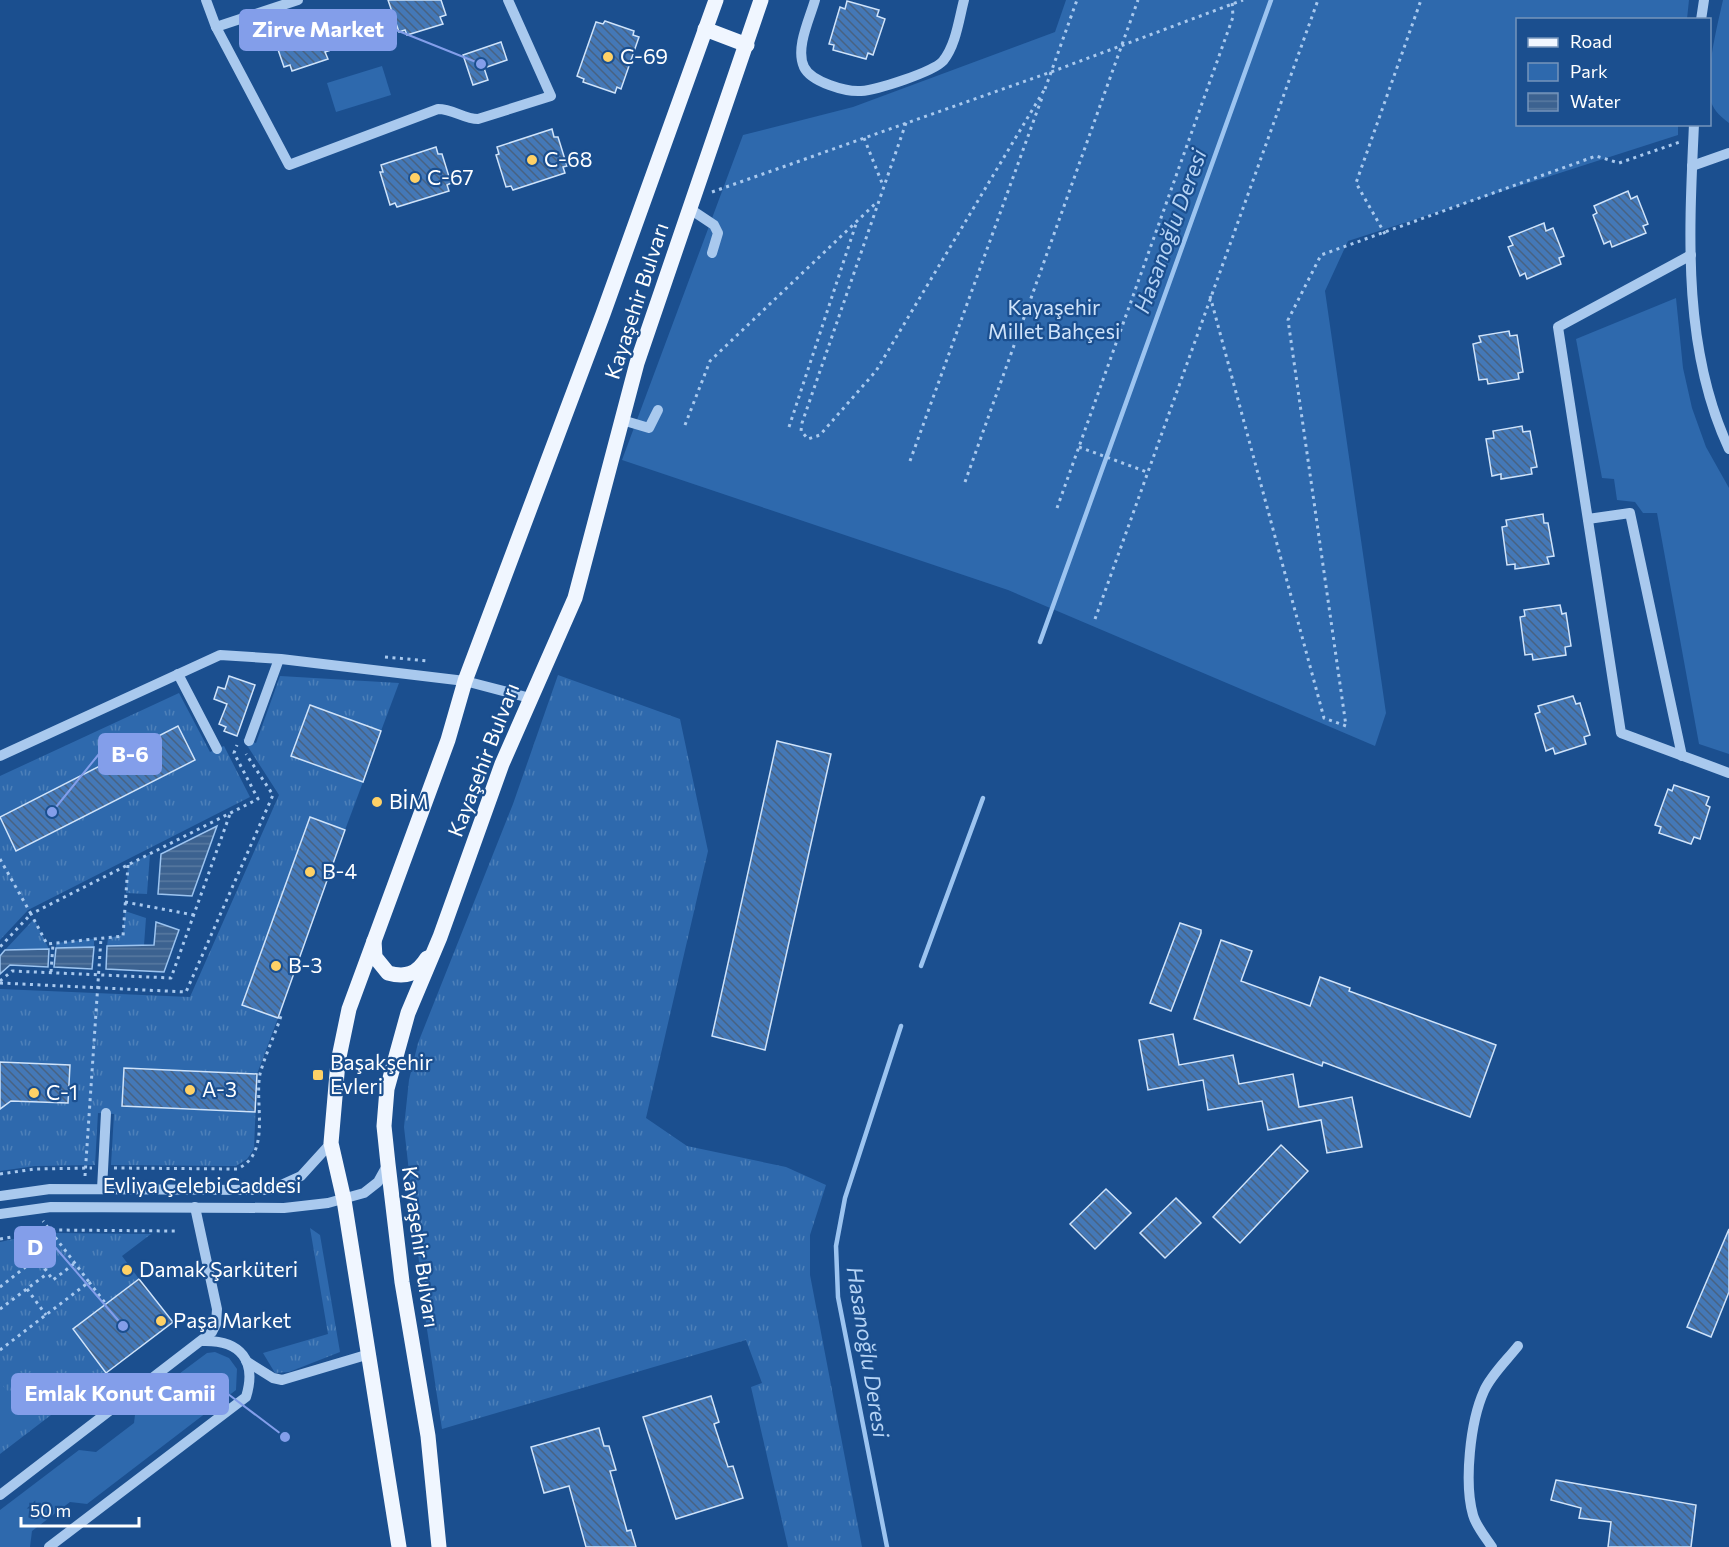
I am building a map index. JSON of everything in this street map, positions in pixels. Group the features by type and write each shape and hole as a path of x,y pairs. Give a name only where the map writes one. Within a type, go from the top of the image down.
{"main road":[{"name":"Kayaşehir Bulvarı","path":"399,1547 366,1355 344,1200 330,1143 343,1032 374,938 448,740 465,681 603,314 707,15 716,0"},
{"name":"Kayaşehir Bulvarı","path":"439,1547 428,1436 402,1282 388,1164 384,1126 387,1089 408,1013 440,937 502,764 575,598 637,363 760,3"},
{"path":"707,15 747,45"},
{"path":"374,938 375,957 383,969 400,976 418,970 440,937"}],"street":[{"path":"206,0 216,27 289,165 438,110 447,109 469,119 478,119 551,96 508,0"},
{"path":"216,27 298,0"},
{"path":"815,0 802,49 804,67 815,78 849,89 864,91 938,65 952,44 964,0"},
{"path":"1701,18 1704,0"},
{"path":"1694,126 1691,255 1693,312 1701,370 1714,417 1729,449"},
{"path":"1692,166 1729,153"},
{"path":"691,204 714,225 718,233 712,254"},
{"path":"1691,255 1558,327 1621,733 1729,773"},
{"path":"622,420 649,428 658,410"},
{"path":"1588,519 1630,513 1682,756"},
{"path":"0,756 220,655 279,659 465,681 530,698"},
{"path":"249,741 279,659"},
{"path":"178,674 217,749"},
{"path":"102,1189 106,1113"},
{"name":"Evliya Çelebi Caddesi","path":"0,1196 37,1190 270,1190 301,1176 330,1143"},
{"name":"Evliya Çelebi Caddesi","path":"0,1214 32,1208 284,1208 344,1200 363,1193 378,1182 388,1164"},
{"path":"0,1495 203,1341 216,1324 217,1309 195,1207"},
{"path":"49,1547 246,1397 251,1375 246,1361 236,1348 227,1343 203,1341"},
{"path":"1492,1547 1473,1517 1469,1482 1471,1452 1476,1416 1484,1390 1518,1346"},
{"path":"246,1361 273,1378 282,1380 366,1355"}],"path":[{"path":"910,461 1077,0"},
{"path":"965,482 1138,0"},
{"path":"1095,619 1318,0"},
{"path":"1385,234 1356,183 1421,0"},
{"path":"691,204 864,138 1051,72 1232,2 1241,1"},
{"path":"1057,508 1233,17 1232,2"},
{"path":"906,123 802,423 801,431 808,439 820,435 876,371 1046,87"},
{"path":"1210,296 1324,718 1346,726 1288,320 1321,255 1385,234 1596,156 1620,163 1693,137"},
{"path":"864,138 883,185"},
{"path":"685,425 710,361 878,201"},
{"path":"789,427 856,222"},
{"path":"1079,447 1147,472"},
{"path":"0,947 31,914 258,799 234,753 238,741 273,795 186,992 0,982"},
{"path":"0,982 12,971 171,978 231,813"},
{"path":"0,859 47,944 123,936 128,865"},
{"path":"125,902 194,915"},
{"path":"84,1189 101,938"},
{"path":"51,972 53,944"},
{"path":"0,1174 45,1168 237,1169 250,1162 257,1149 260,1075 281,1016"},
{"path":"32,1208 106,1304"},
{"path":"0,1239 50,1231 176,1231"},
{"path":"0,1287 37,1258 53,1280 75,1263"},
{"path":"0,1309 48,1273"},
{"path":"0,1350 89,1282"},
{"path":"27,1289 46,1315"}],"green space":[{"name":"Kayaşehir Millet Bahçesi","path":"1066,0 1689,0 1687,18 1516,18 1516,126 1678,126 1678,135 1348,241 1325,291 1386,713 1375,746 1008,590 622,460 743,135 853,107 1055,32"},
{"path":"1723,0 1729,0 1729,123 1714,109 1711,102 1712,52"},
{"path":"382,66 391,95 336,112 327,83"},
{"path":"1676,298 1683,368 1692,408 1706,447 1729,488 1729,754 1699,744 1657,513 1643,513 1635,502 1617,500 1614,479 1602,478 1576,339"},
{"path":"558,675 680,719 708,851 646,1118 687,1146 786,1167 826,1185 810,1235 810,1275 862,1547 788,1547 751,1387 762,1383 746,1340 442,1429 425,1316 404,1127 409,1080 418,1043 513,804"},
{"path":"280,676 399,683 381,731 310,705 292,756 363,782 345,830 310,817 242,1005 278,1018 257,1074 254,1149 247,1159 236,1166 111,1165 114,1114 98,1113 95,1165 35,1166 0,1171 0,989 190,997 279,795 243,739 256,743"},
{"path":"179,693 210,752 224,746 250,797 28,910 0,940 0,776"},
{"path":"150,854 147,894 126,893 128,865"},
{"path":"125,911 146,918 144,945 107,946 108,938 123,935"},
{"path":"34,919 49,949 5,950"},
{"path":"94,939 94,947 56,948 56,943"},
{"path":"310,1228 320,1235 340,1352 289,1372 275,1373 263,1353 328,1334"},
{"path":"52,1233 151,1234 122,1256 139,1279 73,1329 106,1373 0,1454 0,1242"},
{"path":"215,1352 229,1358 237,1369 236,1390 87,1504 70,1502 32,1531 30,1547 0,1547 0,1510 79,1450 96,1452 134,1423 136,1406 207,1353"},
{"path":"0,1382 28,1418 0,1439"}],"water":[{"path":"217,826 192,896 158,894 161,854"},
{"path":"156,922 179,930 164,972 106,969 107,946 154,945"},
{"path":"94,947 92,969 54,967 56,948"},
{"path":"49,949 48,967 10,965 0,974 0,956 5,950"}],"building":[{"path":"388,0 441,0 446,15 440,17 443,24 407,35 405,30 399,32"},
{"path":"847,1 879,10 877,16 885,19 873,55 868,53 866,59 833,50 834,45 829,44 840,7 845,9"},
{"path":"312,16 314,22 321,19 331,50 325,52 328,59 292,71 290,65 284,67 273,35 277,33 276,28"},
{"name":"C-69","path":"605,21 634,31 633,35 639,37 621,89 617,87 615,93 583,82 584,79 577,76 596,22 603,24"},
{"path":"501,42 507,60 484,68 488,80 473,85 463,55"},
{"name":"C-68","path":"552,129 554,137 558,137 567,166 563,167 565,173 513,190 511,186 506,187 496,155 499,154 497,147"},
{"name":"C-67","path":"436,147 438,154 442,154 451,183 447,185 449,191 397,207 395,203 390,205 380,172 383,172 381,165"},
{"path":"1628,191 1631,199 1637,196 1648,224 1643,226 1646,233 1612,247 1610,241 1604,244 1593,215 1597,213 1594,206"},
{"path":"1544,223 1546,231 1553,228 1564,256 1559,258 1561,264 1527,279 1525,273 1520,276 1508,247 1513,245 1509,237"},
{"path":"1509,331 1510,336 1517,335 1523,372 1518,373 1519,379 1488,384 1487,379 1479,380 1473,344 1481,342 1479,336"},
{"path":"1522,426 1523,432 1530,431 1537,467 1531,468 1532,474 1501,479 1501,474 1492,476 1486,439 1494,438 1493,431"},
{"path":"1543,514 1544,523 1548,523 1554,556 1547,557 1549,564 1515,569 1515,564 1507,565 1502,527 1507,526 1506,520"},
{"path":"1560,605 1562,614 1566,613 1571,646 1565,647 1566,655 1533,660 1532,654 1525,655 1520,617 1525,616 1524,610"},
{"path":"229,676 255,685 237,736 224,731 226,727 219,724 227,704 214,699 218,687 225,689"},
{"path":"1573,696 1576,704 1580,703 1590,735 1584,737 1586,744 1555,754 1553,748 1546,751 1535,714 1540,712 1538,706"},
{"path":"310,705 381,731 363,782 291,756"},
{"path":"178,726 195,760 16,851 0,817"},
{"path":"777,741 831,754 765,1050 712,1036"},
{"path":"1674,785 1709,797 1706,805 1710,807 1700,839 1694,837 1691,844 1659,833 1661,827 1655,825 1668,789 1672,791"},
{"path":"310,817 345,830 278,1018 242,1005"},
{"path":"1180,923 1201,930 1201,933 1171,1011 1150,1003"},
{"path":"1221,940 1252,951 1241,981 1310,1006 1320,977 1350,988 1349,991 1496,1045 1470,1117 1323,1062 1322,1066 1194,1019"},
{"path":"1173,1034 1179,1065 1233,1055 1239,1084 1293,1074 1299,1107 1352,1097 1362,1147 1327,1153 1321,1120 1268,1130 1262,1101 1208,1110 1203,1080 1148,1090 1139,1040"},
{"name":"C-1","path":"0,1062 70,1065 68,1103 11,1101 0,1109"},
{"name":"A-3","path":"124,1068 257,1074 255,1112 122,1106"},
{"path":"1281,1145 1308,1171 1240,1243 1213,1217"},
{"path":"1106,1189 1131,1213 1095,1249 1070,1224"},
{"path":"1176,1198 1201,1223 1165,1258 1140,1233"},
{"path":"1729,1229 1729,1292 1711,1337 1687,1327"},
{"path":"139,1279 173,1322 106,1373 73,1329"},
{"path":"711,1396 719,1422 714,1424 728,1467 733,1466 743,1498 676,1519 643,1417"},
{"path":"599,1428 604,1446 609,1446 616,1470 610,1471 627,1531 631,1530 636,1547 586,1547 569,1486 544,1493 531,1447"},
{"path":"1556,1480 1696,1505 1691,1547 1608,1547 1611,1522 1579,1518 1581,1508 1551,1500"}],"waterway":[{"name":"Hasanoğlu Deresi","path":"1040,642 1271,0"},
{"name":"Hasanoğlu Deresi","path":"921,966 983,798"},
{"name":"Hasanoğlu Deresi","path":"887,1547 838,1297 836,1246 845,1198 901,1026"}],"place":[{"name":"C-69","path":"608,57"},
{"name":"Zirve Market","path":"481,64"},
{"name":"C-68","path":"532,160"},
{"name":"C-67","path":"415,178"},
{"name":"BİM","path":"377,802"},
{"name":"B-6","path":"52,812"},
{"name":"B-4","path":"310,872"},
{"name":"B-3","path":"276,966"},
{"name":"Başakşehir Evleri","path":"318,1075"},
{"name":"A-3","path":"190,1090"},
{"name":"C-1","path":"34,1093"},
{"name":"Damak Şarküteri","path":"127,1270"},
{"name":"Paşa Market","path":"161,1321"},
{"name":"D","path":"123,1326"},
{"name":"Emlak Konut Camii","path":"285,1437"}]}
